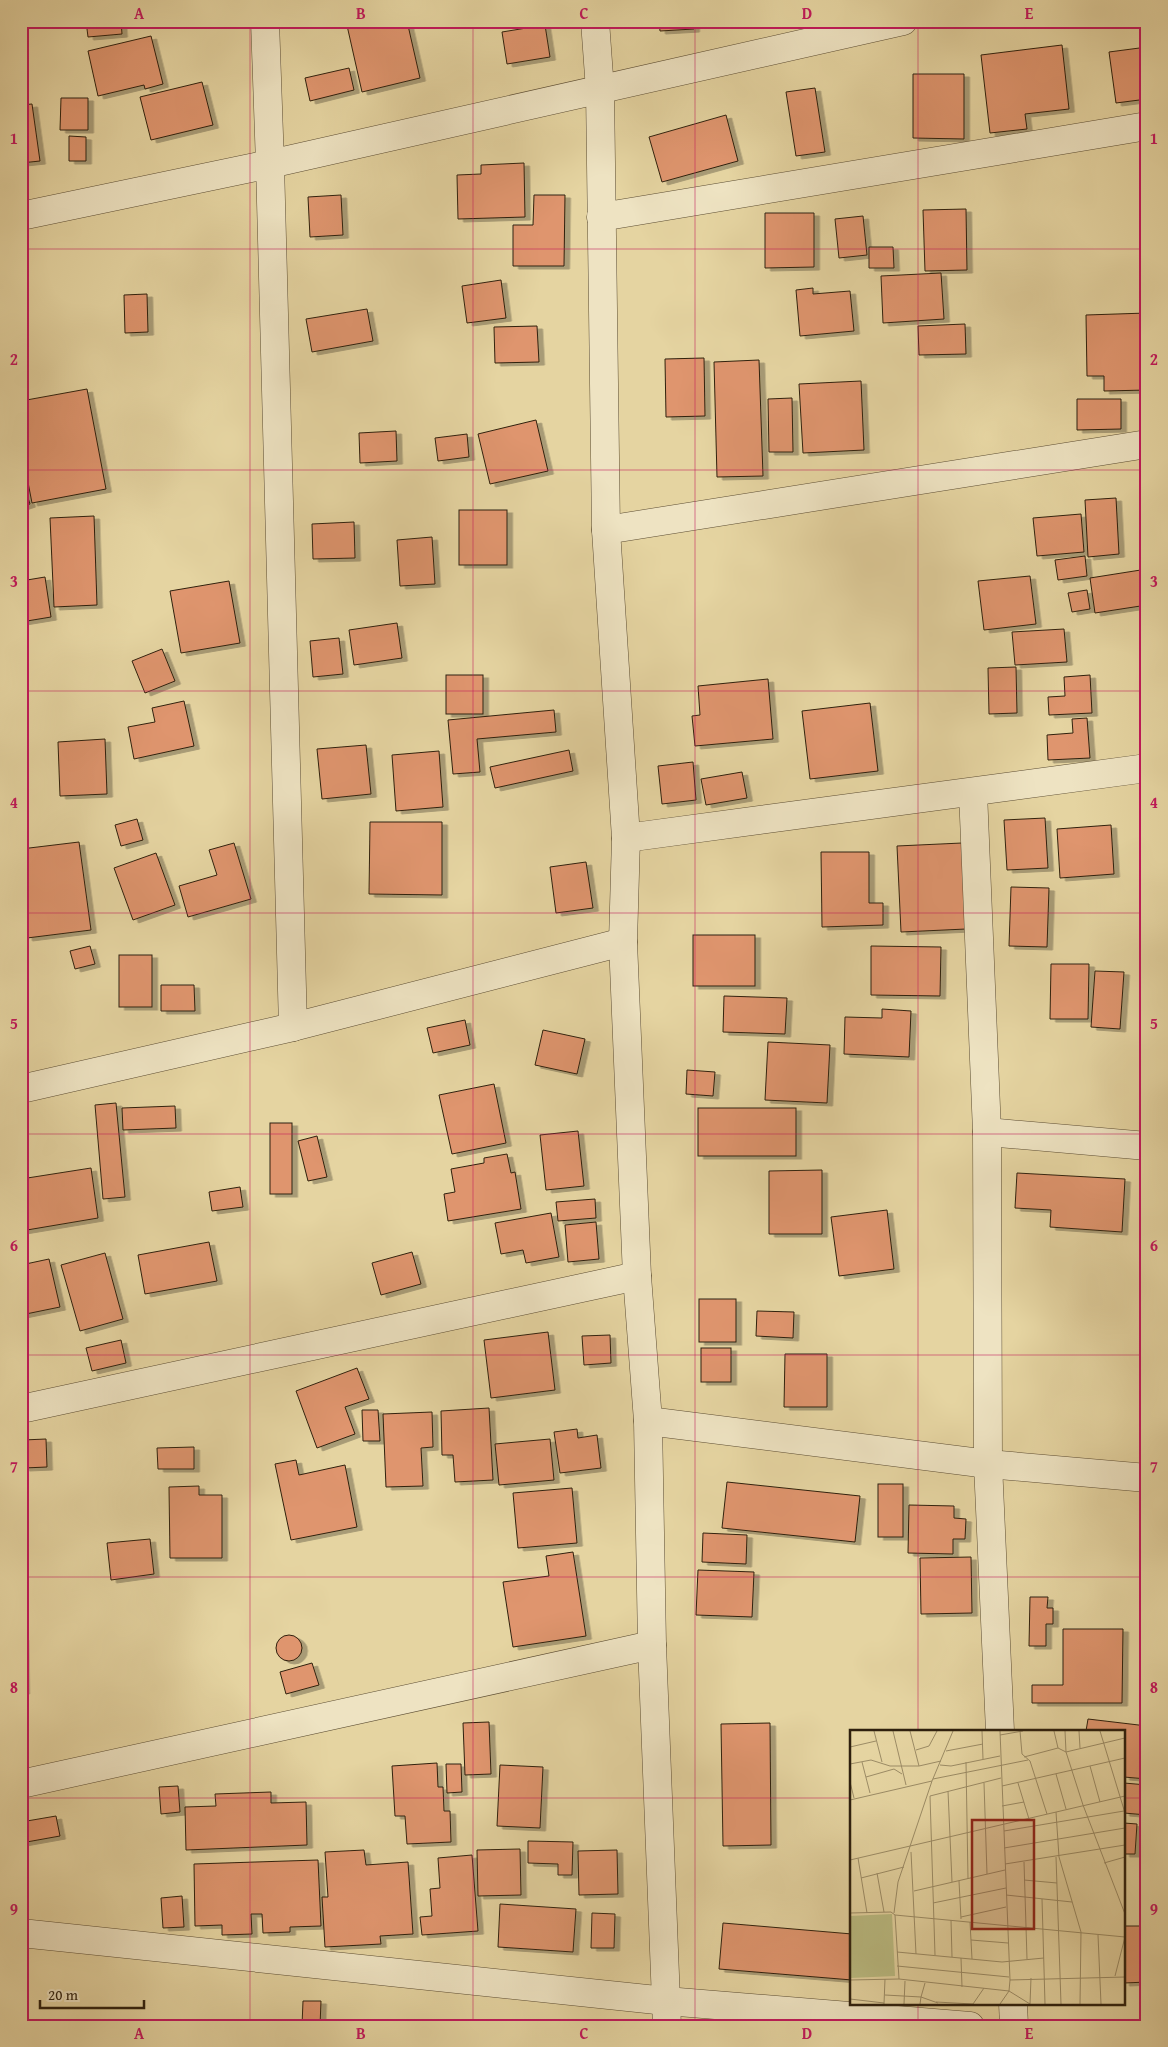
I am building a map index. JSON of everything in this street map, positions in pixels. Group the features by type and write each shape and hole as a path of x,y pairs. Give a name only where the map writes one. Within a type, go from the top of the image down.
{"street":[{"path":"265,21 293,1027"},
{"path":"595,21 600,90 606,530 626,838 623,942 636,1276 648,1421 652,1645 667,2013"},
{"path":"21,216 270,164 903,21"},
{"path":"601,216 1147,126"},
{"path":"606,530 1147,444"},
{"path":"626,838 1147,768"},
{"path":"973,792 986,1132 988,1464 1000,1730"},
{"path":"21,1089 293,1027 623,942"},
{"path":"986,1132 1147,1146"},
{"path":"21,1409 636,1276"},
{"path":"648,1421 988,1464 1147,1478"},
{"path":"21,1784 652,1645"},
{"path":"21,1932 667,2013 970,2026"},
{"path":"1013,2004 1014,2026"}],"building":[{"path":"86,21 121,21 122,34 88,37"},
{"path":"346,21 407,21 420,78 362,92"},
{"path":"659,21 694,21 694,29 660,31"},
{"path":"545,25 550,57 507,64 502,32"},
{"path":"151,36 163,84 145,89 144,85 98,96 88,51"},
{"path":"1062,45 1069,109 1025,114 1027,129 990,133 981,55"},
{"path":"1147,47 1147,99 1116,103 1109,52"},
{"path":"349,68 354,90 310,101 305,78"},
{"path":"913,74 964,74 964,139 913,138"},
{"path":"202,82 213,125 151,140 140,97"},
{"path":"815,88 825,152 796,156 786,92"},
{"path":"61,98 88,98 88,130 60,130"},
{"path":"32,104 40,161 21,163 21,105"},
{"path":"726,115 738,161 662,182 649,137"},
{"path":"69,136 86,137 86,161 69,161"},
{"path":"524,163 525,217 458,219 457,175 481,174 481,165"},
{"path":"341,195 343,235 310,237 308,197"},
{"path":"534,195 565,195 564,266 513,266 513,225 533,225"},
{"path":"966,209 967,270 925,271 923,210"},
{"path":"765,213 814,213 814,267 765,268"},
{"path":"863,216 867,255 839,258 835,219"},
{"path":"869,247 893,247 894,268 869,268"},
{"path":"941,273 944,319 883,323 881,276"},
{"path":"501,280 506,318 467,323 462,286"},
{"path":"813,288 813,294 850,291 854,331 800,336 796,290"},
{"path":"147,294 148,332 125,333 124,295"},
{"path":"367,309 373,341 312,352 306,319"},
{"path":"1147,313 1147,390 1104,391 1104,376 1087,376 1086,315"},
{"path":"965,324 966,354 919,355 918,326"},
{"path":"537,326 539,362 495,363 494,327"},
{"path":"704,358 705,416 666,417 665,359"},
{"path":"759,360 763,476 717,477 714,362"},
{"path":"861,381 864,450 803,453 799,384"},
{"path":"87,389 106,489 32,503 21,446 21,401"},
{"path":"792,398 793,452 769,452 768,399"},
{"path":"1077,399 1121,399 1121,429 1077,430"},
{"path":"536,420 548,471 490,484 478,434"},
{"path":"396,431 397,461 360,463 359,433"},
{"path":"467,434 469,457 438,461 435,438"},
{"path":"21,476 30,504 21,507"},
{"path":"1116,498 1119,554 1088,557 1085,500"},
{"path":"459,510 507,510 507,565 459,565"},
{"path":"1081,514 1084,552 1037,556 1033,518"},
{"path":"94,516 97,605 54,607 50,518"},
{"path":"354,522 355,558 313,559 312,524"},
{"path":"432,537 435,584 400,586 397,540"},
{"path":"1085,556 1087,576 1058,580 1055,560"},
{"path":"1147,569 1147,605 1095,613 1090,578"},
{"path":"1030,576 1036,624 984,630 978,581"},
{"path":"45,577 51,617 21,622 21,581"},
{"path":"229,581 240,643 181,653 170,591"},
{"path":"1087,590 1090,609 1072,612 1068,593"},
{"path":"397,623 402,658 354,665 349,630"},
{"path":"1064,629 1067,662 1015,665 1012,632"},
{"path":"339,638 343,674 313,677 310,641"},
{"path":"162,649 175,681 145,693 132,661"},
{"path":"1016,667 1017,713 989,714 988,668"},
{"path":"446,675 483,675 483,714 446,714"},
{"path":"1090,675 1092,713 1049,715 1048,697 1065,696 1064,677"},
{"path":"768,679 773,739 695,746 692,716 700,715 698,686"},
{"path":"184,701 194,746 134,759 128,727 155,722 152,708"},
{"path":"870,703 878,771 810,779 802,711"},
{"path":"554,710 556,732 477,739 480,772 453,774 448,720"},
{"path":"1087,718 1090,758 1048,760 1047,735 1073,733 1072,719"},
{"path":"105,739 107,794 60,796 58,742"},
{"path":"366,745 371,794 322,799 317,749"},
{"path":"569,750 573,771 495,788 490,767"},
{"path":"439,751 443,807 396,811 392,755"},
{"path":"693,762 696,800 662,804 658,766"},
{"path":"742,772 747,798 706,805 701,779"},
{"path":"1045,818 1048,868 1007,870 1004,820"},
{"path":"137,819 143,840 121,846 115,825"},
{"path":"370,822 442,822 442,895 369,894"},
{"path":"1111,825 1114,874 1060,878 1057,829"},
{"path":"79,842 91,930 27,938 21,897 21,849"},
{"path":"234,843 251,899 188,917 179,886 217,875 209,850"},
{"path":"962,843 966,929 901,932 897,846"},
{"path":"821,852 869,852 869,903 883,903 883,925 822,927"},
{"path":"156,853 175,905 133,920 114,868"},
{"path":"586,862 593,908 556,913 550,867"},
{"path":"1011,887 1049,888 1047,947 1009,946"},
{"path":"693,935 755,935 755,986 693,986"},
{"path":"90,946 95,964 75,969 70,951"},
{"path":"871,946 941,947 940,996 871,995"},
{"path":"119,955 152,955 152,1007 119,1007"},
{"path":"1051,964 1089,964 1088,1019 1050,1019"},
{"path":"1095,971 1124,972 1120,1029 1091,1027"},
{"path":"161,985 194,985 195,1011 161,1011"},
{"path":"724,996 787,998 785,1034 723,1032"},
{"path":"1144,1000 1147,1000 1147,1050 1142,1050"},
{"path":"882,1009 911,1011 909,1057 844,1054 845,1017 882,1018"},
{"path":"465,1020 470,1045 433,1053 427,1028"},
{"path":"543,1030 585,1039 577,1074 535,1065"},
{"path":"768,1042 830,1045 827,1103 765,1100"},
{"path":"687,1070 715,1072 713,1096 686,1094"},
{"path":"494,1084 506,1143 452,1154 439,1095"},
{"path":"116,1103 125,1197 103,1199 95,1105"},
{"path":"175,1106 176,1128 123,1130 122,1108"},
{"path":"698,1108 796,1108 796,1156 698,1156"},
{"path":"270,1123 292,1123 292,1194 270,1194"},
{"path":"578,1131 584,1186 546,1190 540,1135"},
{"path":"317,1136 327,1177 308,1181 298,1141"},
{"path":"507,1154 511,1173 515,1172 521,1209 448,1221 444,1194 455,1192 451,1169 484,1163 484,1158"},
{"path":"91,1168 98,1218 21,1231 21,1179"},
{"path":"822,1170 822,1234 769,1234 769,1171"},
{"path":"1017,1173 1125,1179 1122,1232 1050,1227 1051,1210 1015,1208"},
{"path":"240,1187 243,1207 212,1211 209,1192"},
{"path":"595,1199 596,1218 558,1221 556,1202"},
{"path":"887,1210 894,1269 839,1276 831,1217"},
{"path":"551,1213 559,1257 526,1263 523,1250 501,1254 495,1223"},
{"path":"596,1222 599,1259 568,1262 565,1225"},
{"path":"209,1242 217,1281 145,1294 138,1255"},
{"path":"412,1252 421,1284 381,1295 372,1263"},
{"path":"105,1253 123,1319 80,1331 61,1265"},
{"path":"49,1259 60,1307 21,1315 21,1265"},
{"path":"699,1299 736,1299 736,1342 699,1342"},
{"path":"757,1311 794,1312 793,1338 756,1336"},
{"path":"548,1332 555,1390 491,1398 484,1340"},
{"path":"610,1335 611,1363 584,1365 582,1336"},
{"path":"121,1340 126,1363 92,1371 86,1348"},
{"path":"701,1348 731,1348 731,1382 701,1382"},
{"path":"785,1354 827,1354 827,1407 784,1407"},
{"path":"357,1368 369,1399 345,1407 355,1434 317,1448 296,1391"},
{"path":"489,1408 493,1480 455,1482 453,1455 442,1455 441,1411"},
{"path":"362,1410 378,1410 380,1441 363,1441"},
{"path":"432,1412 433,1447 421,1448 423,1486 386,1487 383,1414"},
{"path":"577,1429 578,1438 597,1435 601,1468 560,1473 554,1432"},
{"path":"46,1439 47,1467 24,1468 23,1440"},
{"path":"550,1439 554,1480 499,1485 495,1444"},
{"path":"194,1447 194,1469 158,1469 157,1448"},
{"path":"296,1460 299,1475 345,1465 357,1527 291,1540 275,1464"},
{"path":"727,1482 860,1496 855,1542 722,1528"},
{"path":"878,1484 903,1484 903,1537 878,1537"},
{"path":"199,1486 199,1495 222,1495 222,1558 170,1558 169,1487"},
{"path":"572,1488 577,1543 518,1548 513,1493"},
{"path":"909,1505 954,1506 954,1518 966,1519 965,1539 953,1539 953,1554 908,1553"},
{"path":"703,1533 747,1535 746,1564 702,1562"},
{"path":"150,1539 154,1574 111,1580 107,1543"},
{"path":"573,1552 586,1636 513,1647 503,1582 549,1576 546,1556"},
{"path":"971,1557 972,1613 921,1614 920,1558"},
{"path":"698,1570 754,1572 752,1617 696,1615"},
{"path":"1030,1597 1048,1597 1047,1608 1053,1608 1053,1624 1046,1624 1046,1646 1029,1646"},
{"path":"1063,1629 1123,1629 1122,1703 1032,1703 1032,1685 1063,1685"},
{"path":"289,1635 298,1639 302,1648 298,1657 289,1661 280,1657 276,1648 280,1639"},
{"path":"21,1637 23,1637 24,1691 21,1691"},
{"path":"312,1663 319,1685 286,1694 280,1672"},
{"path":"1144,1676 1147,1676 1147,1706 1144,1706"},
{"path":"1088,1719 1147,1726 1147,1779 1126,1777 1126,1730 1086,1730"},
{"path":"489,1722 491,1774 465,1775 463,1723"},
{"path":"770,1723 771,1845 723,1846 721,1724"},
{"path":"437,1763 438,1787 443,1787 444,1811 450,1811 451,1842 407,1844 405,1816 395,1816 392,1766"},
{"path":"446,1764 461,1764 462,1792 447,1793"},
{"path":"500,1765 543,1767 540,1828 497,1826"},
{"path":"1126,1783 1147,1785 1147,1815 1126,1813"},
{"path":"178,1786 180,1812 161,1814 159,1787"},
{"path":"271,1792 271,1803 306,1802 307,1845 186,1850 185,1807 216,1806 215,1794"},
{"path":"56,1816 60,1836 21,1843 21,1822"},
{"path":"1126,1823 1137,1824 1135,1854 1126,1854"},
{"path":"1143,1839 1147,1840 1147,1881 1141,1881"},
{"path":"528,1841 573,1842 572,1875 558,1875 558,1864 528,1863"},
{"path":"520,1849 521,1895 478,1896 477,1850"},
{"path":"364,1850 366,1865 408,1862 413,1934 380,1936 381,1944 325,1947 322,1897 328,1897 325,1852"},
{"path":"617,1850 618,1894 579,1895 578,1851"},
{"path":"472,1855 478,1931 422,1935 420,1917 432,1916 430,1889 440,1888 438,1858"},
{"path":"318,1860 321,1926 290,1927 290,1932 263,1933 262,1914 251,1914 252,1934 222,1935 222,1925 195,1926 194,1864"},
{"path":"182,1896 184,1927 163,1928 161,1898"},
{"path":"500,1904 576,1909 573,1952 498,1947"},
{"path":"592,1913 615,1914 614,1948 591,1948"},
{"path":"723,1923 850,1934 850,1980 719,1969"},
{"path":"1126,1926 1147,1926 1147,1982 1126,1983"},
{"path":"303,2001 321,2001 320,2026 302,2026"},
{"path":"87,2024 135,2024 135,2026 87,2026"}]}
